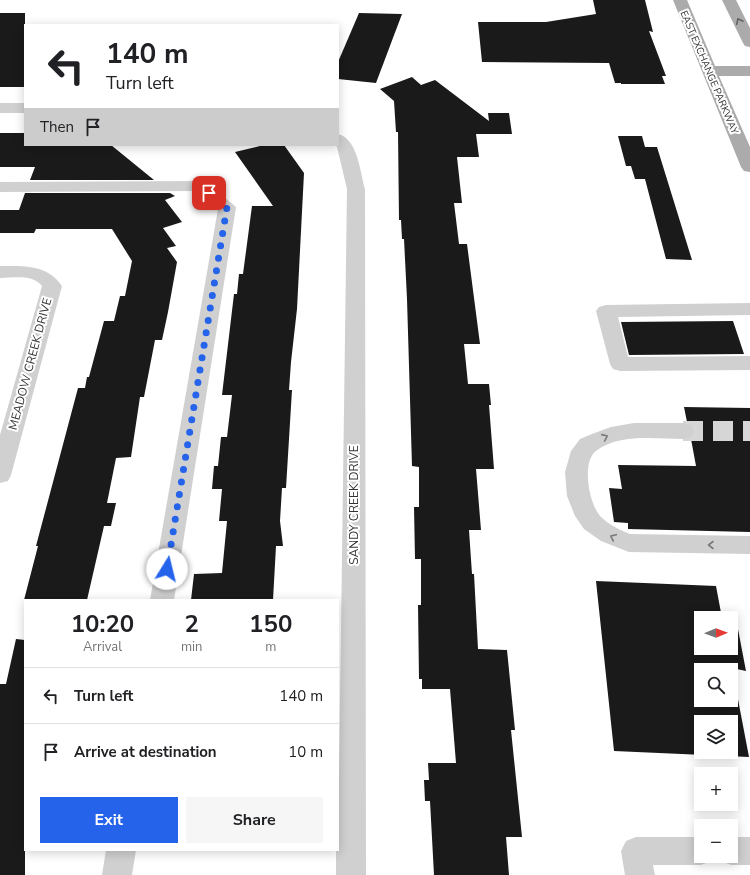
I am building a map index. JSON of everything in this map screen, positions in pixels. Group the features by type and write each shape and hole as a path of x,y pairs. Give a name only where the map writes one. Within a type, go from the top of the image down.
{"main road":[{"name":"EAST EXCHANGE PARKWAY","path":"680,0 750,167"},
{"path":"729,0 750,43"},
{"path":"710,72 750,71"}],"street":[{"path":"0,108 24,108"},
{"name":"SANDY CREEK DRIVE","path":"339,140 345,146 356,189 351,875"},
{"path":"0,187 200,186 227,207 162,599"},
{"name":"MEADOW CREEK DRIVE","path":"0,272 39,274 48,279 52,286 0,475"},
{"path":"750,309 606,311 620,364 750,363"},
{"path":"683,431 627,430 610,435 586,446 579,456 575,470 580,499 590,522 611,537 629,543 750,545"},
{"path":"117,875 121,851"},
{"path":"640,875 636,851 694,851"},
{"path":"738,851 750,851"}],"building":[{"path":"593,0 645,0 653,32 649,31 666,76 662,76 665,84 615,83 609,63 482,62 478,22 546,22 596,14"},
{"path":"0,13 25,13 24,87 0,87"},
{"path":"359,13 402,14 376,83 339,79 339,60"},
{"path":"412,77 421,85 435,80 489,121 488,113 509,113 512,134 476,134 479,157 457,157 462,203 454,203 459,244 467,244 480,344 464,344 468,384 489,384 491,405 489,405 494,469 476,469 481,530 469,530 472,574 474,574 478,649 507,650 515,730 511,730 522,837 506,837 509,875 434,875 430,801 425,801 424,780 429,780 428,763 456,763 450,689 422,689 422,679 419,679 418,605 421,605 421,559 415,559 414,507 419,507 419,467 412,466 404,239 402,239 401,220 399,220 398,132 396,132 394,101 380,89"},
{"path":"0,133 24,133 24,146 112,146 154,180 30,180 35,167 0,167"},
{"path":"618,136 642,136 645,147 657,147 692,260 666,259 645,179 635,179 631,166 626,166"},
{"path":"260,146 285,146 304,173 297,309 289,390 292,390 286,488 282,488 280,521 283,546 276,546 273,599 191,599 194,574 222,573 227,521 219,521 222,489 212,489 214,466 218,466 221,437 227,437 232,395 222,395 234,294 237,294 239,274 243,274 252,206 273,206 235,152"},
{"path":"25,193 170,193 175,196 165,200 182,222 163,228 176,246 167,248 177,262 168,312 162,340 155,340 144,397 140,397 131,457 116,458 107,503 116,503 111,526 104,526 87,599 24,599 38,546 36,546 78,388 85,388 104,321 114,321 120,296 125,296 132,261 112,229 36,229 34,233 0,233 0,210 19,210"},
{"path":"733,321 744,354 629,355 621,322"},
{"path":"684,407 750,408 750,532 628,529 628,523 614,522 609,488 622,489 618,465 696,466 691,439 695,430 692,424 687,422"},
{"path":"596,581 716,586 721,611 694,611 694,655 738,655 738,629 746,671 738,669 738,663 694,663 694,707 738,707 738,699 749,757 738,757 738,715 694,715 694,755 614,751"},
{"path":"16,639 24,640 25,875 0,875 0,684 6,684"}],"tunnel":[{"path":"683,431 750,431"}],"route":[{"path":"167,569 227,207 209,193"}]}
